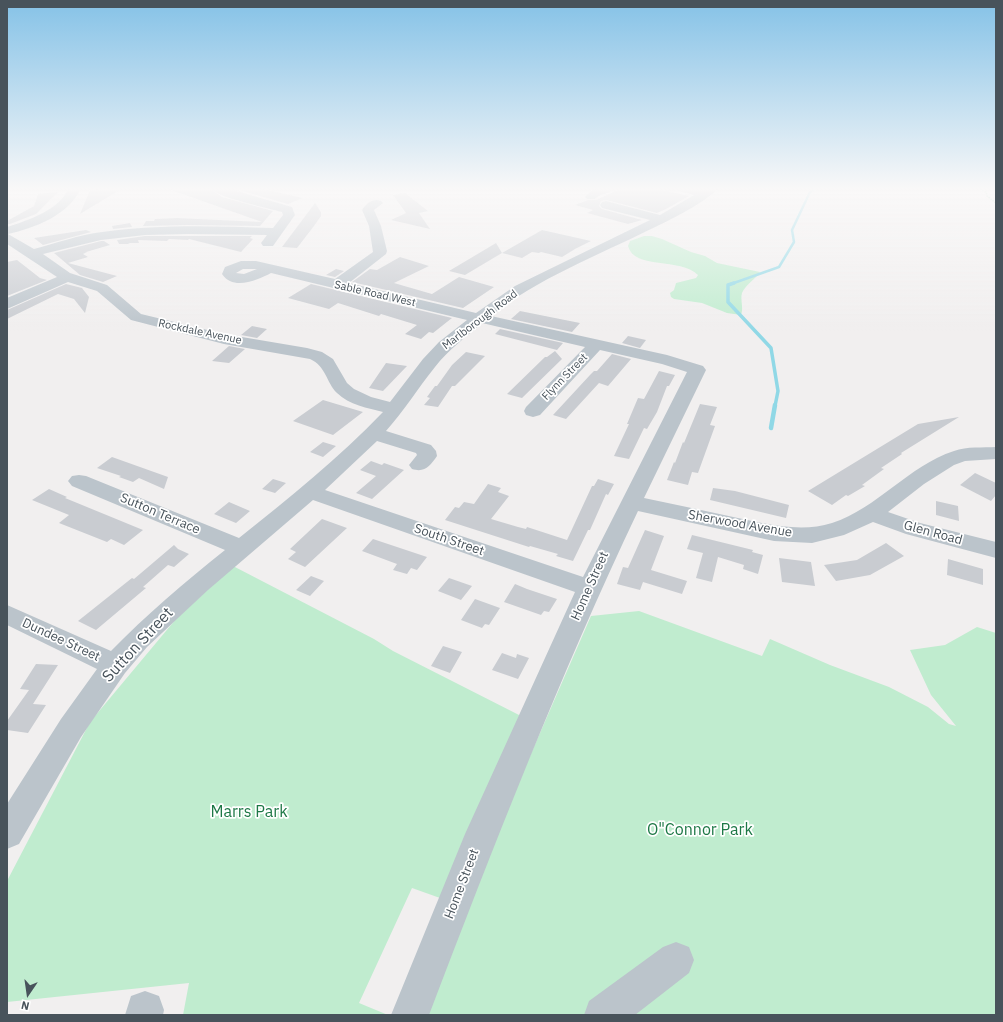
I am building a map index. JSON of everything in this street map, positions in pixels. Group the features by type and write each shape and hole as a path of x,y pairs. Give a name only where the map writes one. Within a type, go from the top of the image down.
{"street":[{"path":"33,253 81,240 110,236"},
{"path":"266,246 273,236"},
{"path":"337,285 379,254 380,251 377,236"},
{"name":"Marlborough Road","path":"310,492 374,434 395,409 436,354 479,318 504,300 546,275 627,236"},
{"name":"Rockdale Avenue","path":"7,238 33,253 68,277 102,288 130,314 143,320 224,338 317,356 329,365 337,381 349,394 395,409"},
{"name":"Sable Road West","path":"270,268 479,318"},
{"path":"7,304 68,277"},
{"name":"Home Street","path":"410,1015 477,845 589,588 697,370 666,360 479,318"},
{"name":"Flynn Street","path":"533,411 597,344"},
{"path":"374,434 424,449 427,456 419,465"},
{"name":"Sherwood Avenue","path":"631,502 742,527 793,535 812,535 836,530 850,525 871,514 893,499 917,479 947,460 961,455 996,453"},
{"name":"Sutton Terrace","path":"79,481 241,548"},
{"name":"Sutton Street","path":"7,833 71,728 115,665 164,615 241,548 310,492"},
{"name":"South Street","path":"310,492 589,588"},
{"name":"Glen Road","path":"871,514 914,529 996,550"},
{"name":"Dundee Street","path":"7,614 115,665"},
{"path":"603,1015 676,960"}],"green space":[{"path":"644,236 652,236 662,239 691,252 705,256 717,263 760,272 742,293 741,315 727,313 702,303 674,299 671,297 670,293 674,290 676,283 696,278 698,275 680,266 648,261 639,258 632,253 628,246 630,241"},
{"name":"Marrs Park","path":"233,566 374,639 393,651 521,716 440,898 412,888 359,1003 388,1015 183,1015 189,983 7,1002 7,881 90,722 176,619"},
{"name":"O\"Connor Park","path":"639,611 762,656 770,639 830,665 889,687 928,707 949,724 956,726 931,695 910,650 945,645 977,627 996,633 996,1015 417,1015 591,616"}],"building":[{"path":"49,236 77,236 43,245 34,238"},
{"path":"145,236 252,236 250,238 253,239 241,252 189,239 169,239 167,241 138,240 139,243 128,244 119,244 117,240"},
{"path":"290,236 307,236 297,248 282,247"},
{"path":"532,236 567,236 591,241 562,257 541,252 532,252 522,258 502,253"},
{"path":"104,241 110,245 86,252 83,254 88,257 68,263 117,276 103,282 80,275 54,253"},
{"path":"496,243 502,253 465,275 449,271"},
{"path":"400,257 429,266 394,283 432,294 459,277 494,287 463,308 352,282 370,269 377,270"},
{"path":"17,260 40,278 47,280 7,296 7,262"},
{"path":"336,269 344,271 335,277 326,275"},
{"path":"66,284 82,288 89,297 85,313 74,299 58,294 7,319 7,310"},
{"path":"311,284 452,318 433,333 429,332 421,339 405,334 417,325 381,314 379,316 338,303 329,309 288,298"},
{"path":"520,311 580,323 572,332 511,319"},
{"path":"252,326 267,329 257,338 241,335"},
{"path":"500,329 563,343 557,350 495,334"},
{"path":"628,336 646,340 640,348 622,343"},
{"path":"229,346 245,349 229,363 212,361"},
{"path":"555,351 562,359 522,398 507,394 545,357"},
{"path":"466,352 485,356 455,386 452,386 438,407 424,405 430,398 427,397 435,386 437,386 452,365"},
{"path":"612,354 631,359 608,386 599,383 566,419 553,415 590,375 594,371 597,371"},
{"path":"386,363 407,366 383,391 369,388"},
{"path":"659,371 675,375 669,386 667,386 657,412 647,429 644,428 629,459 614,456 629,424 627,424 638,398 644,399"},
{"path":"323,400 363,412 333,435 293,421"},
{"path":"700,404 717,407 710,425 715,426 698,473 692,472 688,485 667,480 683,442 684,443"},
{"path":"959,417 901,453 902,454 881,468 884,469 862,485 865,486 848,496 846,495 832,505 808,491 918,424"},
{"path":"323,442 336,446 323,457 310,452"},
{"path":"112,457 168,477 164,489 139,478 133,482 119,477 121,476 97,468"},
{"path":"371,461 382,465 384,463 404,470 372,499 356,493 376,476 360,470"},
{"path":"975,473 996,483 996,495 991,501 960,485"},
{"path":"273,479 286,483 275,493 262,489"},
{"path":"598,479 614,484 608,495 606,494 590,530 588,530 573,561 556,556 558,554 530,546 529,547 445,520 455,507 459,508 464,502 474,504 488,484 501,488 498,492 509,496 491,519 526,529 527,527 567,540 592,486 594,486"},
{"path":"713,488 735,491 789,505 786,518 710,500"},
{"path":"49,489 67,497 65,498 143,530 124,545 111,539 107,542 59,523 69,515 32,500"},
{"path":"936,501 958,506 959,521 936,515"},
{"path":"229,502 250,511 236,523 214,514"},
{"path":"322,519 347,528 305,567 288,559 296,552 290,549"},
{"path":"645,530 664,536 651,570 687,581 682,594 643,582 640,590 617,584 623,567 628,568"},
{"path":"692,535 753,550 752,552 763,555 758,574 743,569 744,565 718,557 712,582 696,578 703,553 687,549"},
{"path":"373,539 427,557 417,570 411,568 407,574 393,570 397,564 362,551"},
{"path":"886,543 904,556 870,575 836,581 824,565 857,560"},
{"path":"174,545 178,549 189,554 174,567 168,565 143,587 146,588 96,630 78,621 132,578 134,579"},
{"path":"779,558 811,562 815,586 782,582"},
{"path":"948,559 983,569 983,585 947,575"},
{"path":"311,576 324,581 310,596 296,590"},
{"path":"449,578 472,586 461,600 438,591"},
{"path":"515,584 557,599 549,612 544,611 541,615 504,602"},
{"path":"475,599 500,608 489,625 485,624 482,628 461,620"},
{"path":"443,646 462,652 450,673 431,666"},
{"path":"502,653 516,658 517,654 529,658 518,679 492,670"},
{"path":"36,664 58,665 33,704 46,705 28,733 7,730 7,721 29,690 20,689"}],"waterway":[{"path":"731,284 779,267 794,242 793,236"},
{"path":"731,284 728,285 728,302 771,348 778,391 775,406"},
{"path":"771,428 775,405"}]}
